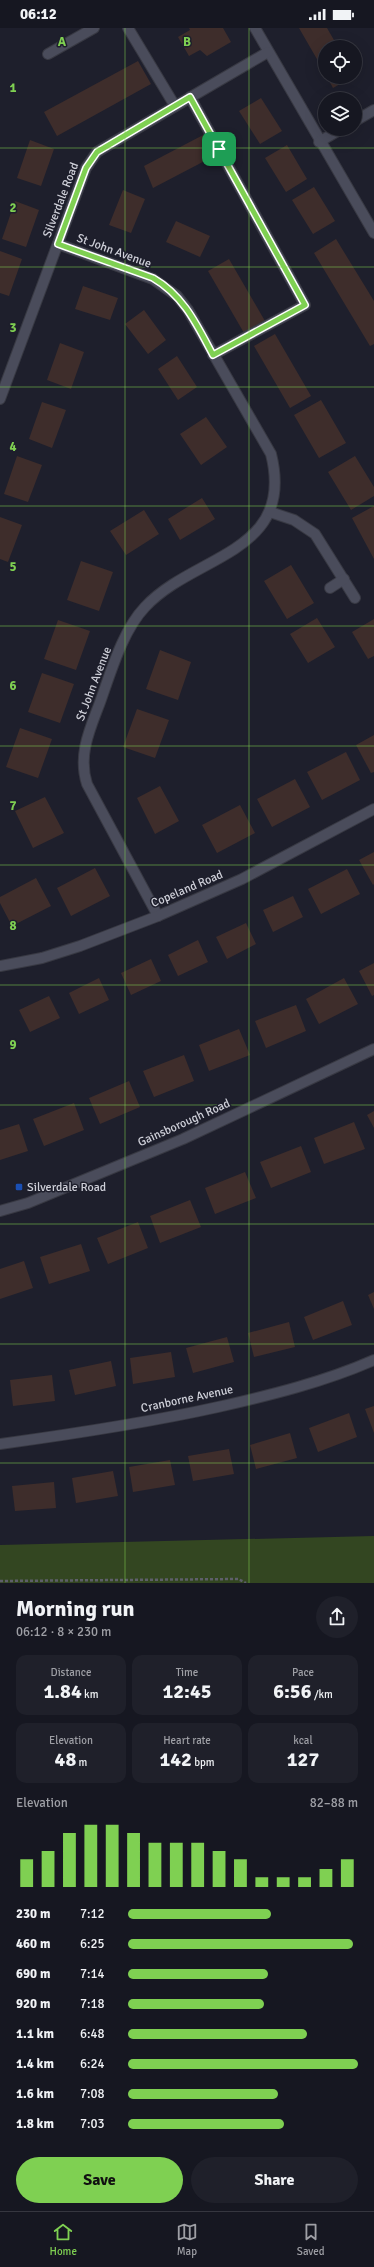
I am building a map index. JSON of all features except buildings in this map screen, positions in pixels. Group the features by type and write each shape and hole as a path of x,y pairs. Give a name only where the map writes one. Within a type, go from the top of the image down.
{"street":[{"path":"48,54 94,28"},
{"path":"128,28 175,106"},
{"path":"255,28 319,142 374,233"},
{"name":"Silverdale Road","path":"0,399 86,168 94,156 107,146 268,52"},
{"path":"190,97 305,305 213,355"},
{"path":"362,117 374,110"},
{"path":"319,142 329,136"},
{"name":"St John Avenue","path":"58,244 153,278 166,286 177,296 188,310 271,454 274,488 270,512 248,540 165,590 144,608 127,634 86,741 82,763 87,784 158,916"},
{"path":"270,512 294,520 315,534 356,598"},
{"path":"330,588 344,579"},
{"name":"Copeland Road","path":"0,966 42,958 80,946 158,916 242,879 374,809"},
{"name":"Gainsborough Road","path":"0,1211 28,1203 183,1139 374,1049"},
{"name":"Cranborne Avenue","path":"0,1444 160,1420 276,1394 340,1375 374,1360"}],"path":[{"path":"0,1581 238,1579 246,1583"}],"green space":[{"path":"374,1536 374,1583 0,1583 0,1545"}],"place":[{"name":"Silverdale Road","path":"19,1187"}],"route":[{"path":"190,97 219,149 305,305 213,355 188,310 177,296 166,286 153,278 58,244 86,168 97,152 190,97"}]}
